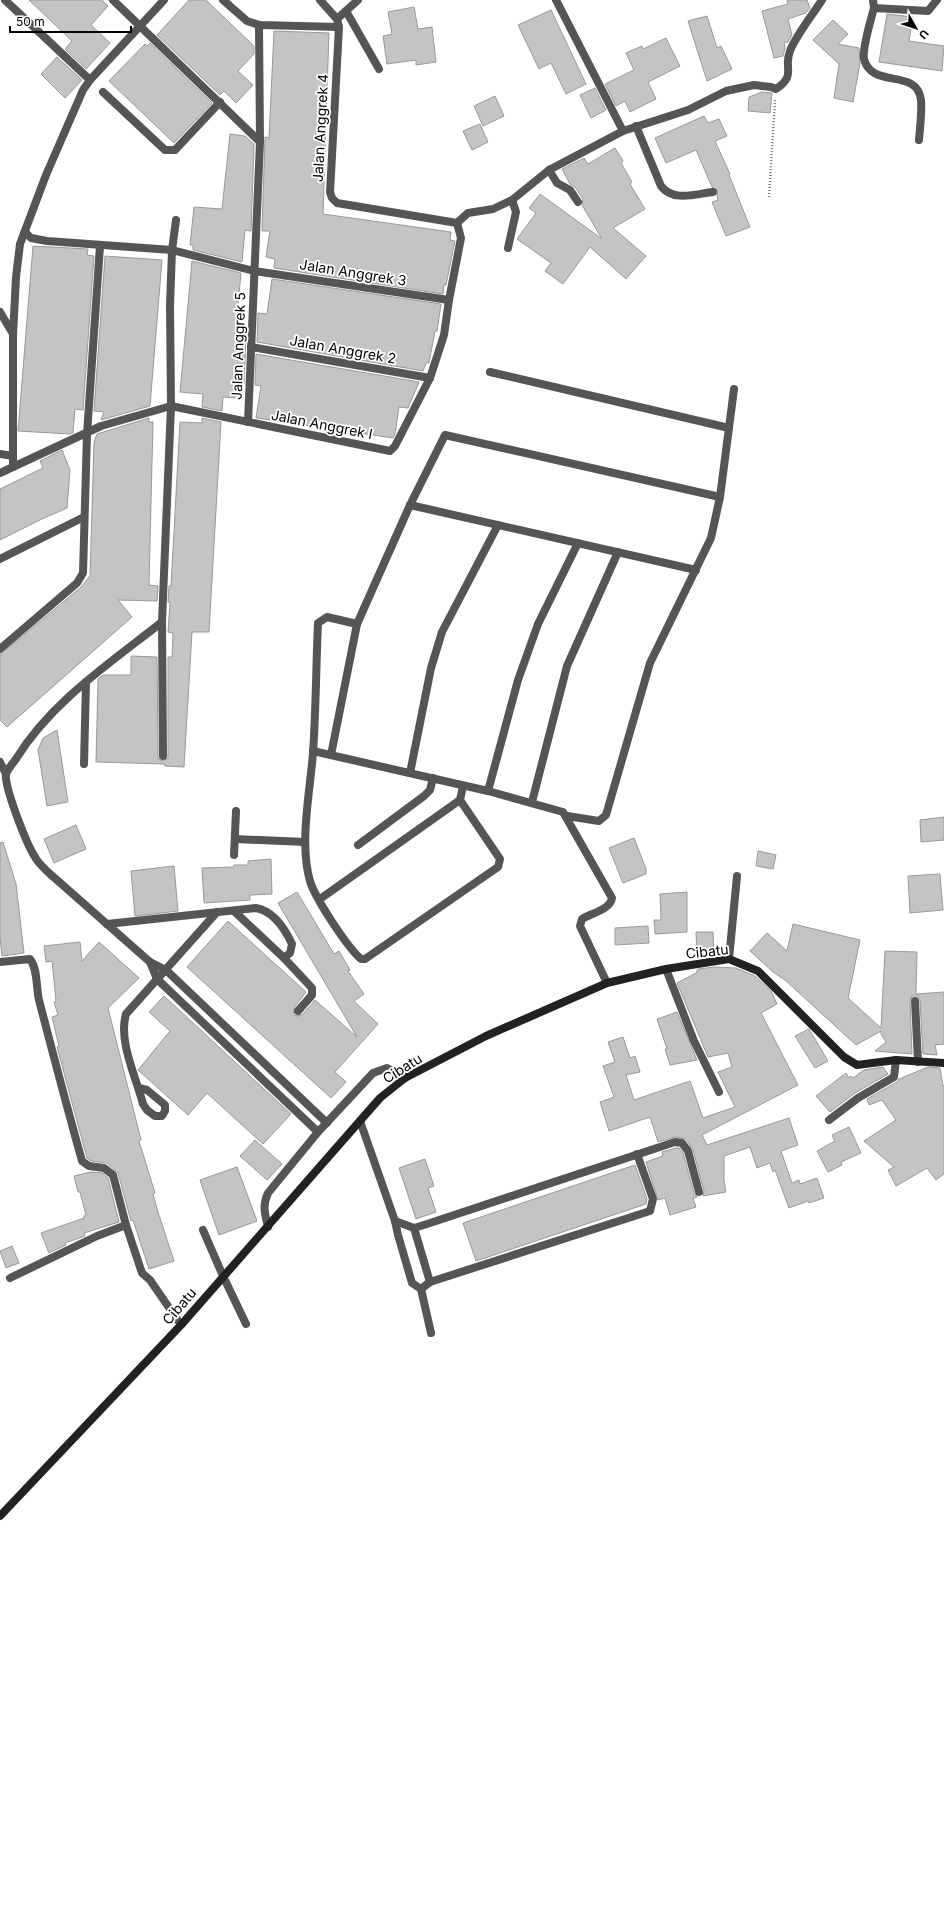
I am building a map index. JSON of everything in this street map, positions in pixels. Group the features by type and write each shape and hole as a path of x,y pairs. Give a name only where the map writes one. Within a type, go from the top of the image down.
{"street":[{"path":"6,0 90,80"},
{"path":"113,0 260,142"},
{"path":"13,467 13,335 16,277 20,244 46,175 83,90 90,80 164,0"},
{"path":"223,0 247,21 259,25 339,27"},
{"path":"320,0 337,18 358,0"},
{"path":"556,0 623,131"},
{"path":"430,378 444,335 461,238 457,223 468,213 493,209 512,200 549,170 623,131 688,110 726,91 754,85 771,87 776,90 784,84 788,78 789,51 822,0"},
{"path":"919,140 921,99 918,93 913,86 904,80 879,77 869,70 864,58 873,4 928,11 937,0"},
{"path":"346,11 379,69"},
{"name":"Jalan Anggrek 4","path":"337,18 339,27 330,192 332,198 337,203 457,223"},
{"name":"Jalan Anggrek 5","path":"248,422 260,142 259,25"},
{"path":"103,92 165,150 170,151 175,150 220,102"},
{"path":"636,126 661,186 666,193 675,196 713,192"},
{"path":"549,170 557,183 570,190 578,202"},
{"path":"508,248 516,212 512,200"},
{"path":"163,756 162,622 171,406 170,305 172,250 176,220"},
{"name":"Jalan Anggrek 3","path":"24,232 31,238 48,241 100,246 172,250 254,270 449,300"},
{"path":"0,649 77,583 83,573 87,434 100,246"},
{"path":"0,312 13,335"},
{"name":"Jalan Anggrek 2","path":"251,347 430,378"},
{"path":"490,372 729,428"},
{"name":"Jalan Anggrek I","path":"171,406 390,451 395,446 430,378"},
{"path":"567,816 598,821 606,815 650,663 711,538 720,497 734,389"},
{"path":"0,474 87,434 101,426 171,406"},
{"path":"331,754 357,624 410,505 444,435 720,497"},
{"path":"0,454 13,456"},
{"path":"410,505 696,570"},
{"path":"0,559 84,518"},
{"path":"410,773 431,668 442,632 498,525"},
{"path":"488,791 518,680 538,624 578,543"},
{"path":"532,802 567,666 618,552"},
{"path":"357,624 326,617 318,623 313,751 306,842 306,861 310,882 325,911 357,956 361,959 365,959 498,868 500,859 460,800"},
{"path":"6,774 22,749 40,726 86,682 162,622"},
{"path":"84,764 86,682"},
{"path":"313,751 532,802 558,809 567,816 612,898 606,907 582,919 580,926 607,983"},
{"path":"0,762 6,774 21,828 35,859 150,962 166,970 327,1123"},
{"path":"358,845 424,796 430,790 434,778"},
{"path":"320,899 460,800 463,786"},
{"path":"234,855 236,811"},
{"path":"235,839 306,842"},
{"path":"729,959 737,876"},
{"path":"107,924 256,908 270,913 292,944 290,953 284,958"},
{"path":"234,911 284,958 314,992 298,1011"},
{"path":"139,1088 124,1039 123,1023 126,1014 217,912"},
{"path":"0,962 25,958 30,959 34,964 38,994 64,1102 82,1160 84,1164 104,1168 112,1175 126,1225 142,1273 150,1280 181,1325"},
{"name":"Cibatu","path":"0,1516 181,1325 380,1098 405,1078 486,1036 607,983 666,969 729,959 758,971 844,1057 858,1065 896,1060 944,1063"},
{"path":"150,962 157,979 318,1132"},
{"path":"666,969 694,1040 719,1092"},
{"path":"915,1001 918,1062"},
{"path":"829,1120 858,1098 894,1077 896,1060"},
{"path":"268,1227 264,1211 264,1201 268,1193 318,1132 374,1073 387,1068 396,1071 405,1078"},
{"path":"360,1121 395,1221 412,1283 421,1289 431,1333"},
{"path":"395,1221 414,1228 675,1142 682,1143 688,1151 699,1192"},
{"path":"421,1289 430,1282 650,1211 653,1199 637,1154"},
{"path":"10,1278 97,1236 126,1225"},
{"path":"414,1228 430,1282"},
{"path":"203,1230 246,1324"}],"path":[{"path":"769,197 776,90"}],"building":[{"path":"29,0 102,0 108,6 91,25 110,43 86,69 65,49 72,41"},
{"path":"189,0 206,0 254,46 254,54 238,71 253,85 236,103 224,91 220,95 157,35"},
{"path":"787,0 807,0 810,8 806,13 788,19 792,35 788,42 784,43 785,48 783,56 774,58 762,11 788,4"},
{"path":"414,7 418,29 432,27 436,62 416,65 416,60 387,64 383,36 392,34 388,12"},
{"path":"551,10 586,84 566,94 551,63 539,69 518,25"},
{"path":"887,14 913,17 909,41 944,46 942,71 879,62"},
{"path":"707,16 717,48 721,46 732,69 707,81 688,21"},
{"path":"833,20 848,34 838,44 859,48 860,63 853,102 834,98 839,64 813,40"},
{"path":"274,31 329,33 323,214 451,232 450,240 455,241 443,294 274,268 275,259 266,257 270,231 262,231 265,137 269,138"},
{"path":"666,38 680,66 648,82 656,99 630,112 625,101 616,106 605,84 634,70 626,53 642,46 643,49"},
{"path":"150,43 212,103 174,143 109,81 145,44 147,46"},
{"path":"57,57 82,80 65,98 41,74"},
{"path":"595,88 606,110 591,118 580,95"},
{"path":"762,92 772,93 770,113 748,111 749,97"},
{"path":"495,96 504,116 483,126 474,106"},
{"path":"704,116 708,123 719,119 727,136 715,141 730,174 729,175 750,227 726,236 712,202 718,200 718,191 712,187 696,150 666,163 655,138"},
{"path":"480,124 488,142 472,150 463,131"},
{"path":"230,134 245,136 254,144 251,231 245,230 242,262 193,250 193,245 190,245 194,207 222,209"},
{"path":"615,148 623,161 621,163 632,182 630,184 645,209 613,228 646,256 626,279 590,247 563,284 545,271 551,263 517,239 536,213 529,208 540,194 602,239 582,205 583,199 575,187 570,184 562,169 584,158 588,164"},
{"path":"33,246 88,249 87,255 94,256 83,410 75,409 73,433 70,434 18,431"},
{"path":"105,256 162,260 150,406 101,420 104,412 94,411"},
{"path":"192,261 241,273 235,337 246,338 244,384 236,383 235,398 223,397 222,411 202,407 203,394 180,392"},
{"path":"272,279 441,304 437,331 435,331 429,363 426,363 423,371 257,342 258,313 267,314"},
{"path":"256,354 419,382 408,408 399,407 395,434 393,438 256,418 261,386 255,385"},
{"path":"149,418 149,422 153,422 149,585 158,586 157,601 118,600 132,617 7,727 0,720 0,655 81,587 90,576 94,442 97,434"},
{"path":"202,418 221,422 209,632 192,632 184,767 165,766 165,764 96,762 98,679 103,675 131,675 131,656 157,657 158,759 163,761 168,758 168,657 172,657 173,633 168,632 170,602 168,602 169,586 171,586 180,422 202,423"},
{"path":"62,450 70,470 67,508 0,540 0,489 43,468 40,461"},
{"path":"57,730 68,802 47,806 38,750 43,738"},
{"path":"944,817 944,840 921,842 920,820"},
{"path":"76,825 86,849 54,863 44,839"},
{"path":"634,838 646,869 646,874 623,883 609,848"},
{"path":"3,842 16,884 24,953 2,956 0,938 0,843"},
{"path":"758,851 776,855 773,869 756,866"},
{"path":"271,859 272,894 250,895 250,900 204,903 202,868 234,867 234,865 248,865 248,861"},
{"path":"174,866 178,911 135,916 131,871"},
{"path":"940,874 943,910 910,913 908,876"},
{"path":"297,892 334,954 339,951 350,970 348,971 364,994 354,1001 378,1024 335,1072 346,1082 331,1098 187,967 228,921 306,992 294,1008 294,1015 302,1015 315,1000 357,1037 278,903"},
{"path":"687,892 687,932 655,934 654,920 661,920 660,894"},
{"path":"793,924 860,940 848,998 881,1028 885,951 917,952 916,994 944,992 944,1044 935,1045 937,1055 923,1054 920,1001 918,996 912,996 910,1001 912,1054 875,1051 886,1042 881,1034 881,1031 856,1045 785,980 773,972 750,951 767,933 787,951"},
{"path":"648,926 649,943 615,945 615,928"},
{"path":"696,932 713,932 714,956 697,958"},
{"path":"80,942 82,961 99,942 139,978 108,1008 141,1140 139,1141 155,1193 153,1194 158,1212 174,1261 149,1269 133,1220 131,1221 118,1173 107,1163 91,1161 87,1158 57,1047 59,1046 52,1017 58,1015 54,1002 56,1001 52,961 46,962 44,946"},
{"path":"714,967 736,968 755,976 771,991 777,1004 761,1013 798,1085 702,1135 707,1145 789,1118 798,1145 781,1151 792,1183 799,1180 800,1184 817,1178 824,1198 809,1203 808,1201 789,1208 775,1170 773,1172 770,1163 757,1168 750,1147 724,1156 724,1180 726,1192 703,1196 704,1191 693,1150 686,1139 675,1137 658,1142 650,1117 609,1131 600,1102 614,1097 603,1066 615,1062 608,1042 623,1037 630,1058 635,1056 640,1072 626,1075 634,1100 690,1081 703,1118 735,1107 718,1072 732,1067 728,1053 708,1057 677,983 696,973 698,969"},
{"path":"164,996 291,1114 263,1144 207,1093 188,1115 138,1070 170,1031 149,1012"},
{"path":"677,1012 697,1060 670,1065 665,1049 667,1049 657,1019"},
{"path":"809,1029 828,1061 815,1068 795,1036"},
{"path":"883,1067 888,1074 855,1093 830,1112 816,1096 846,1073 849,1078 851,1076 853,1078 864,1070"},
{"path":"928,1067 940,1068 943,1086 944,1085 944,1174 936,1180 927,1168 896,1186 888,1170 894,1167 864,1141 896,1120 882,1100 869,1105 867,1099 897,1082 899,1079"},
{"path":"849,1127 861,1153 841,1162 842,1165 828,1172 817,1151 835,1141 832,1135"},
{"path":"255,1140 282,1164 267,1180 240,1156"},
{"path":"679,1148 683,1153 694,1193 697,1197 693,1198 696,1207 670,1215 665,1198 658,1200 646,1162 663,1156 662,1152"},
{"path":"425,1159 434,1186 428,1188 436,1212 416,1219 399,1168"},
{"path":"635,1165 647,1199 646,1204 476,1261 463,1223"},
{"path":"237,1167 257,1221 219,1235 200,1180"},
{"path":"91,1172 102,1173 108,1178 119,1222 84,1233 85,1236 65,1243 66,1245 49,1253 41,1233 84,1218 86,1215 74,1176"},
{"path":"12,1246 19,1263 6,1268 0,1251"}]}
